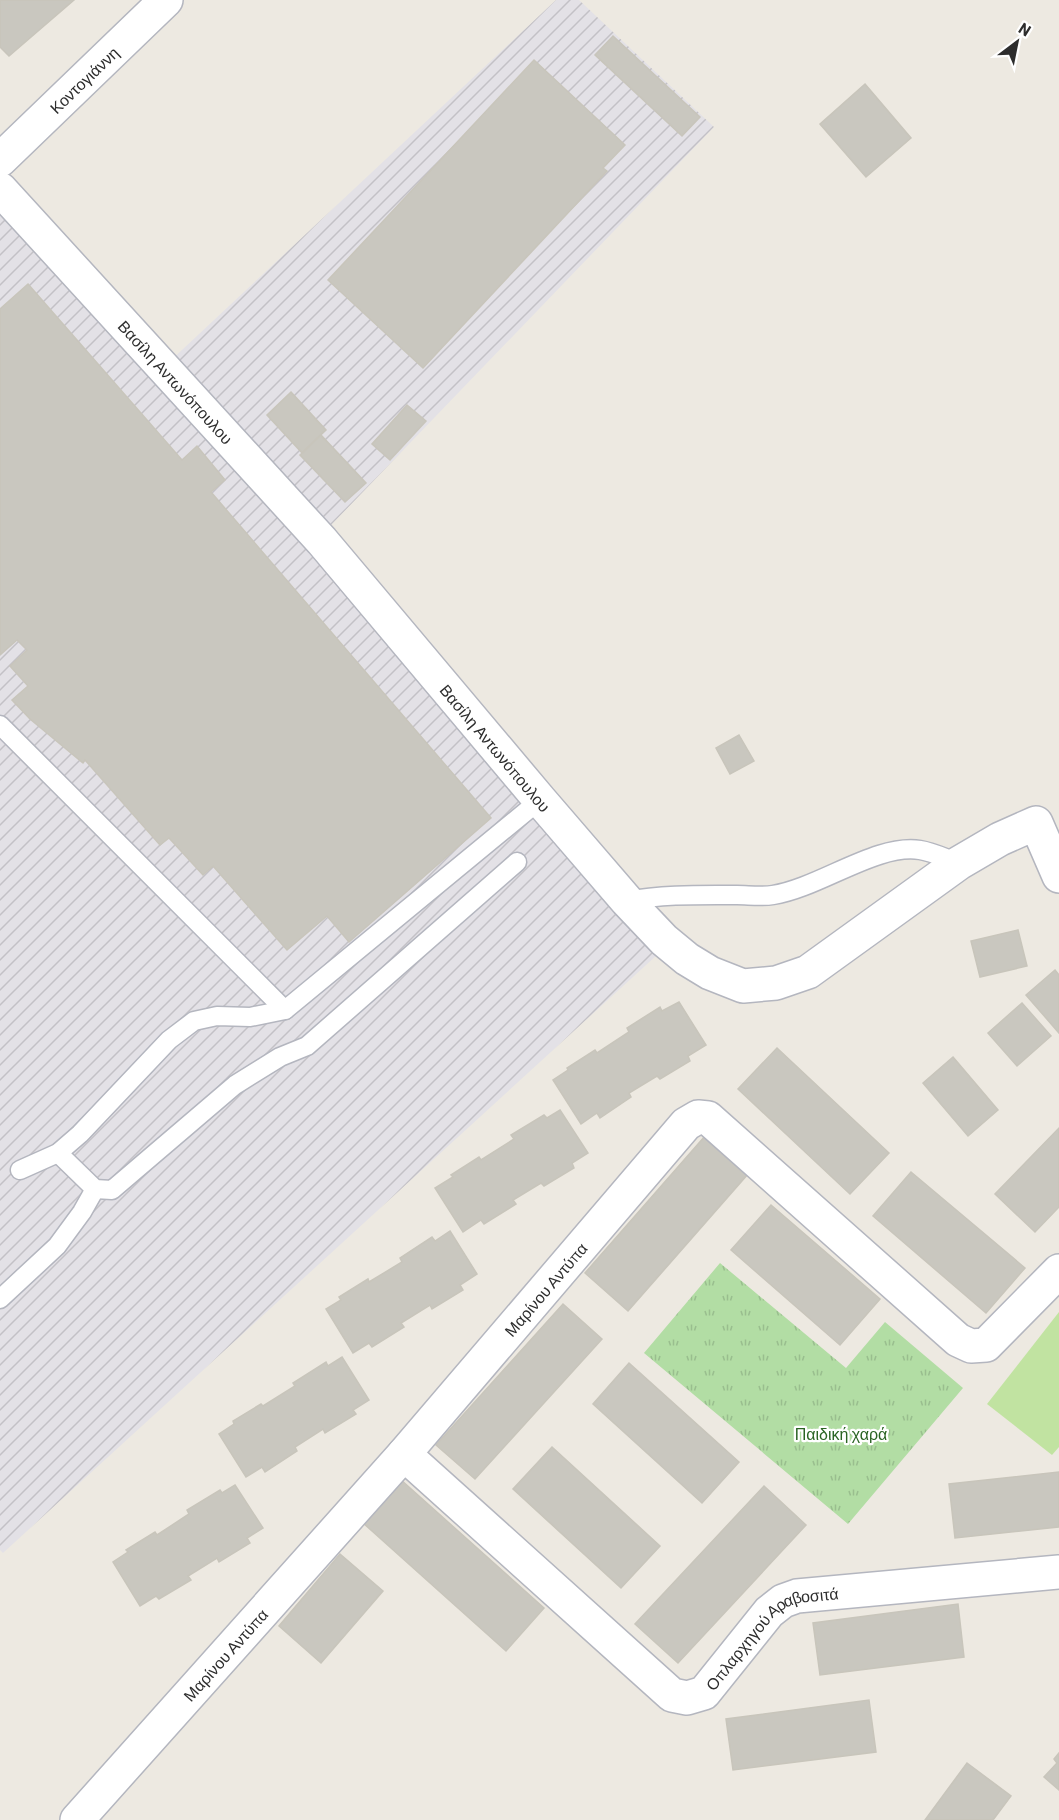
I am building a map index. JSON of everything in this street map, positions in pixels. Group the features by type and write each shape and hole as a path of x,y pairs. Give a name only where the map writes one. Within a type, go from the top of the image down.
{"street":[{"name":"Κοντογιάννη","path":"0,160 166,0"},
{"name":"Βασίλη Αντωνόπουλου","path":"0,189 322,541 627,901 687,959 710,973 742,986 776,983 808,972 960,863 1000,839 1048,816 1059,876"},
{"name":"Μαρίνου Αντύπα","path":"77,1820 405,1454 686,1124 698,1117 708,1118 958,1340 971,1346 986,1345 1059,1271"},
{"name":"Οπλαρχηγού Αραβοσιτά","path":"405,1454 672,1695 687,1698 704,1693 769,1612 783,1601 809,1595 1059,1572"}],"lane":[{"path":"0,725 285,1010"},
{"path":"20,1170 58,1153 80,1134 169,1040 194,1021 217,1016 250,1017 285,1010 540,800"},
{"path":"627,901 645,897 771,895 798,889 876,856 901,851 920,850 960,863"},
{"path":"58,1153 95,1189 112,1190 235,1085 280,1057 307,1046 516,862"},
{"path":"0,1299 57,1246 82,1212 95,1189"}],"shaded area":[{"path":"556,0 579,0 714,127 309,548 657,955 3,1553 0,1550 0,214 152,378"}],"green space":[{"name":"Παιδική χαρά","path":"720,1263 846,1368 885,1322 963,1388 848,1524 644,1353"},
{"path":"1059,1312 1059,1447 1052,1455 987,1404"}],"building":[{"path":"0,0 74,0 9,56 0,47"},
{"path":"613,36 700,117 682,136 595,55"},
{"path":"534,60 625,145 603,168 607,171 423,368 328,280"},
{"path":"865,84 911,138 866,177 820,124"},
{"path":"28,284 182,460 197,446 225,480 211,492 491,818 349,942 327,916 287,950 213,866 203,875 169,838 160,845 85,760 83,763 30,719 12,700 28,686 10,666 27,650 17,640 0,655 0,309"},
{"path":"291,392 326,430 302,453 267,415"},
{"path":"407,405 426,421 390,460 372,444"},
{"path":"321,435 366,483 345,502 300,455"},
{"path":"739,735 754,761 730,774 716,748"},
{"path":"1018,930 1027,966 980,977 971,941"},
{"path":"1055,970 1059,975 1059,1033 1026,995"},
{"path":"679,1002 706,1045 688,1056 690,1061 660,1079 657,1076 629,1093 631,1097 600,1118 597,1113 581,1124 553,1080 595,1050 597,1053 629,1032 627,1028 660,1007 662,1011"},
{"path":"1022,1003 1051,1036 1017,1066 988,1033"},
{"path":"777,1048 889,1153 850,1194 738,1089"},
{"path":"953,1057 998,1110 968,1136 923,1083"},
{"path":"560,1110 588,1153 572,1163 574,1168 544,1186 541,1183 513,1200 516,1204 484,1224 481,1220 463,1232 435,1188 479,1157 481,1160 514,1139 511,1135 544,1115 547,1118"},
{"path":"1059,1128 1059,1207 1035,1232 995,1194"},
{"path":"705,1136 748,1174 628,1311 585,1273"},
{"path":"911,1172 1025,1268 986,1313 873,1216"},
{"path":"771,1205 880,1299 840,1345 731,1250"},
{"path":"450,1231 477,1274 460,1285 463,1290 432,1309 430,1305 401,1323 404,1327 372,1347 369,1343 353,1353 326,1309 341,1300 339,1297 368,1279 369,1282 402,1262 400,1258 432,1237 435,1241"},
{"path":"563,1304 602,1339 475,1479 436,1445"},
{"path":"342,1357 369,1400 353,1410 356,1414 325,1433 323,1429 295,1447 297,1451 265,1472 262,1467 246,1477 219,1434 234,1424 233,1421 295,1386 293,1383 326,1362 328,1366"},
{"path":"629,1363 739,1462 702,1503 593,1404"},
{"path":"552,1447 660,1546 621,1588 513,1489"},
{"path":"1059,1472 1059,1527 955,1538 949,1484"},
{"path":"400,1479 544,1608 506,1651 362,1522"},
{"path":"235,1485 263,1528 247,1538 250,1543 219,1562 217,1558 188,1576 191,1580 159,1599 156,1596 140,1606 113,1562 128,1552 126,1550 155,1532 157,1535 189,1514 187,1510 220,1490 222,1493"},
{"path":"764,1486 806,1525 678,1663 635,1624"},
{"path":"340,1554 383,1591 321,1663 279,1626"},
{"path":"958,1604 964,1657 820,1675 813,1623"},
{"path":"869,1700 876,1752 733,1770 726,1719"},
{"path":"1059,1753 1059,1790 1044,1777 1057,1763 1054,1759"},
{"path":"967,1763 1011,1796 993,1820 925,1820"}]}
